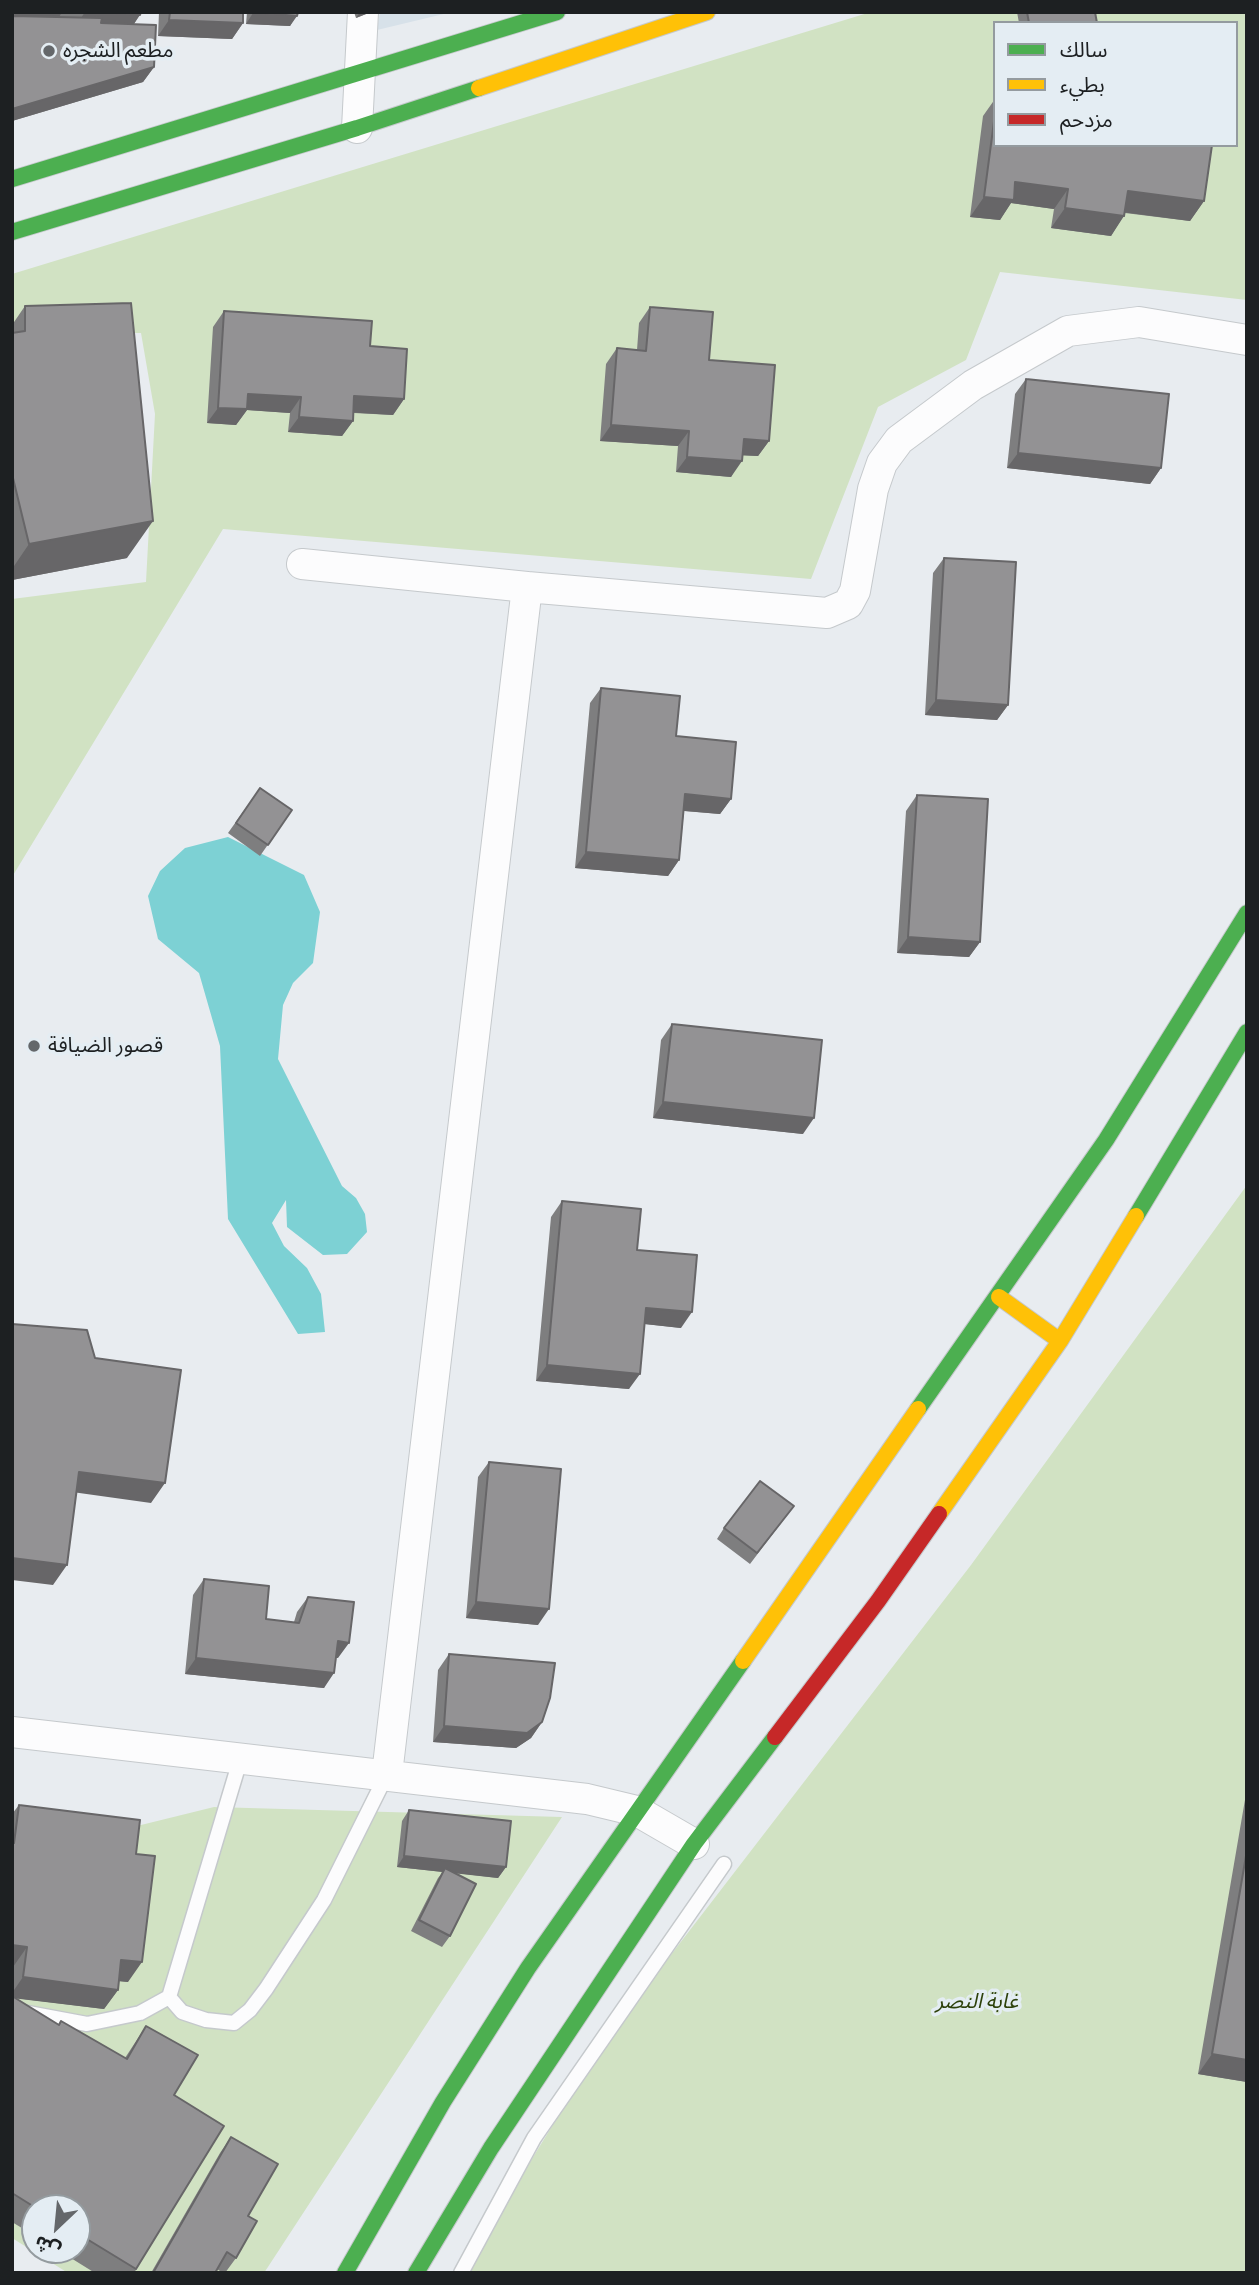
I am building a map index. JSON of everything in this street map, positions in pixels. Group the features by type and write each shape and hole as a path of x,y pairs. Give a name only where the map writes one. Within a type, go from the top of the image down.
{"main road":[{"path":"12,179 557,12"},
{"path":"12,232 357,128 707,12"},
{"path":"345,2273 457,2080 528,1968 999,1297 1106,1140 1247,913"},
{"path":"416,2273 491,2148 694,1844 878,1601 1060,1341 1247,1032"},
{"path":"999,1297 1060,1341"}],"street":[{"path":"357,128 363,12"},
{"path":"302,564 527,587 827,612 848,604 856,591 873,489 882,463 899,440 974,385 1068,331 1139,322 1247,340"},
{"path":"387,1774 527,587"},
{"path":"12,1732 587,1799 637,1811 694,1844"}],"lane":[{"path":"12,2010 87,2024 140,2013 169,1997 241,1757"},
{"path":"169,1997 182,2012 206,2020 234,2024 250,2010 324,1900 387,1774"},
{"path":"461,2273 534,2138 724,1864"}],"shaded area":[{"path":"380,12 452,12 377,30"}],"green space":[{"path":"871,12 1247,12 1247,300 1000,272 966,360 878,407 811,579 223,529 12,877 12,599 146,582 155,414 141,333 12,333 12,274"},
{"name":"غابة النصر","path":"1247,1185 1247,2273 462,2273 603,2043 971,1565"},
{"path":"214,1807 562,1817 264,2273 68,2273 54,2264 91,2264 91,2194 21,2194 21,2244 12,2238 12,1814 28,1824 141,1825"}],"water":[{"path":"228,837 304,875 320,912 313,963 293,983 283,1005 278,1059 342,1186 356,1198 365,1214 367,1232 347,1254 323,1255 287,1227 286,1200 272,1223 284,1246 307,1268 321,1294 325,1332 298,1334 228,1219 220,1046 199,973 158,939 148,896 160,871 185,848"}],"building":[{"path":"101,12 141,12 140,15"},
{"path":"170,12 243,12 243,23 169,20"},
{"path":"253,12 298,12 297,16"},
{"path":"1027,12 1095,12 1097,21 1029,21"},
{"path":"12,16 102,18 101,23 156,25 154,67 12,109"},
{"path":"993,129 993,147 1212,147 1204,201 1128,191 1124,216 1065,208 1068,189 1015,182 1014,200 984,197"},
{"path":"131,303 153,521 29,544 12,474 12,333 25,331 25,306"},
{"path":"650,307 713,312 709,360 775,365 769,441 744,439 742,461 687,457 689,431 611,425 617,348 646,351"},
{"path":"224,311 372,321 370,346 407,349 404,399 354,396 353,421 299,417 301,397 248,394 247,409 218,408"},
{"path":"1026,379 1169,394 1161,468 1018,453"},
{"path":"944,558 1016,562 1008,705 936,700"},
{"path":"601,688 680,696 676,736 736,742 731,799 685,794 679,860 586,852"},
{"path":"260,788 292,810 268,845 236,823"},
{"path":"917,795 988,799 980,942 908,937"},
{"path":"672,1024 822,1040 814,1118 663,1102"},
{"path":"562,1201 641,1209 637,1250 697,1255 692,1312 646,1308 640,1374 547,1365"},
{"path":"12,1324 87,1330 95,1358 181,1370 165,1483 79,1472 67,1565 12,1558"},
{"path":"489,1462 561,1469 549,1609 476,1602"},
{"path":"760,1481 794,1506 757,1553 724,1528"},
{"path":"204,1579 269,1586 266,1619 299,1623 308,1597 354,1602 349,1643 338,1641 334,1673 196,1658"},
{"path":"449,1654 555,1663 550,1698 542,1722 527,1733 444,1726"},
{"path":"19,1805 140,1820 136,1854 155,1856 142,1962 121,1960 118,1990 23,1977 27,1947 12,1945 12,1843"},
{"path":"409,1810 511,1821 506,1867 404,1856"},
{"path":"1247,1850 1247,2060 1212,2054"},
{"path":"445,1868 476,1884 450,1936 419,1920"},
{"path":"12,1996 59,2025 61,2021 127,2059 146,2026 198,2055 174,2095 224,2126 136,2269 91,2242 91,2194 21,2194 21,2199 12,2193"},
{"path":"231,2137 278,2164 248,2216 257,2221 236,2258 227,2252 215,2273 153,2273"}],"traffic: fast":[{"path":"12,179 557,12"},
{"path":"12,232 357,128 479,88"},
{"path":"918,1409 1106,1140 1247,913"},
{"path":"1136,1216 1247,1032"},
{"path":"345,2273 443,2102 528,1968 743,1661"},
{"path":"416,2273 491,2148 694,1844 775,1737"}],"traffic: slow":[{"path":"479,88 707,12"},
{"path":"939,1514 1060,1341 1136,1216"},
{"path":"999,1297 1060,1341"},
{"path":"743,1661 918,1409"}],"traffic: jam":[{"path":"775,1737 878,1601 939,1514"}],"place":[{"name":"مطعم الشجره","path":"49,51"},
{"name":"قصور الضيافة","path":"34,1046"}]}
